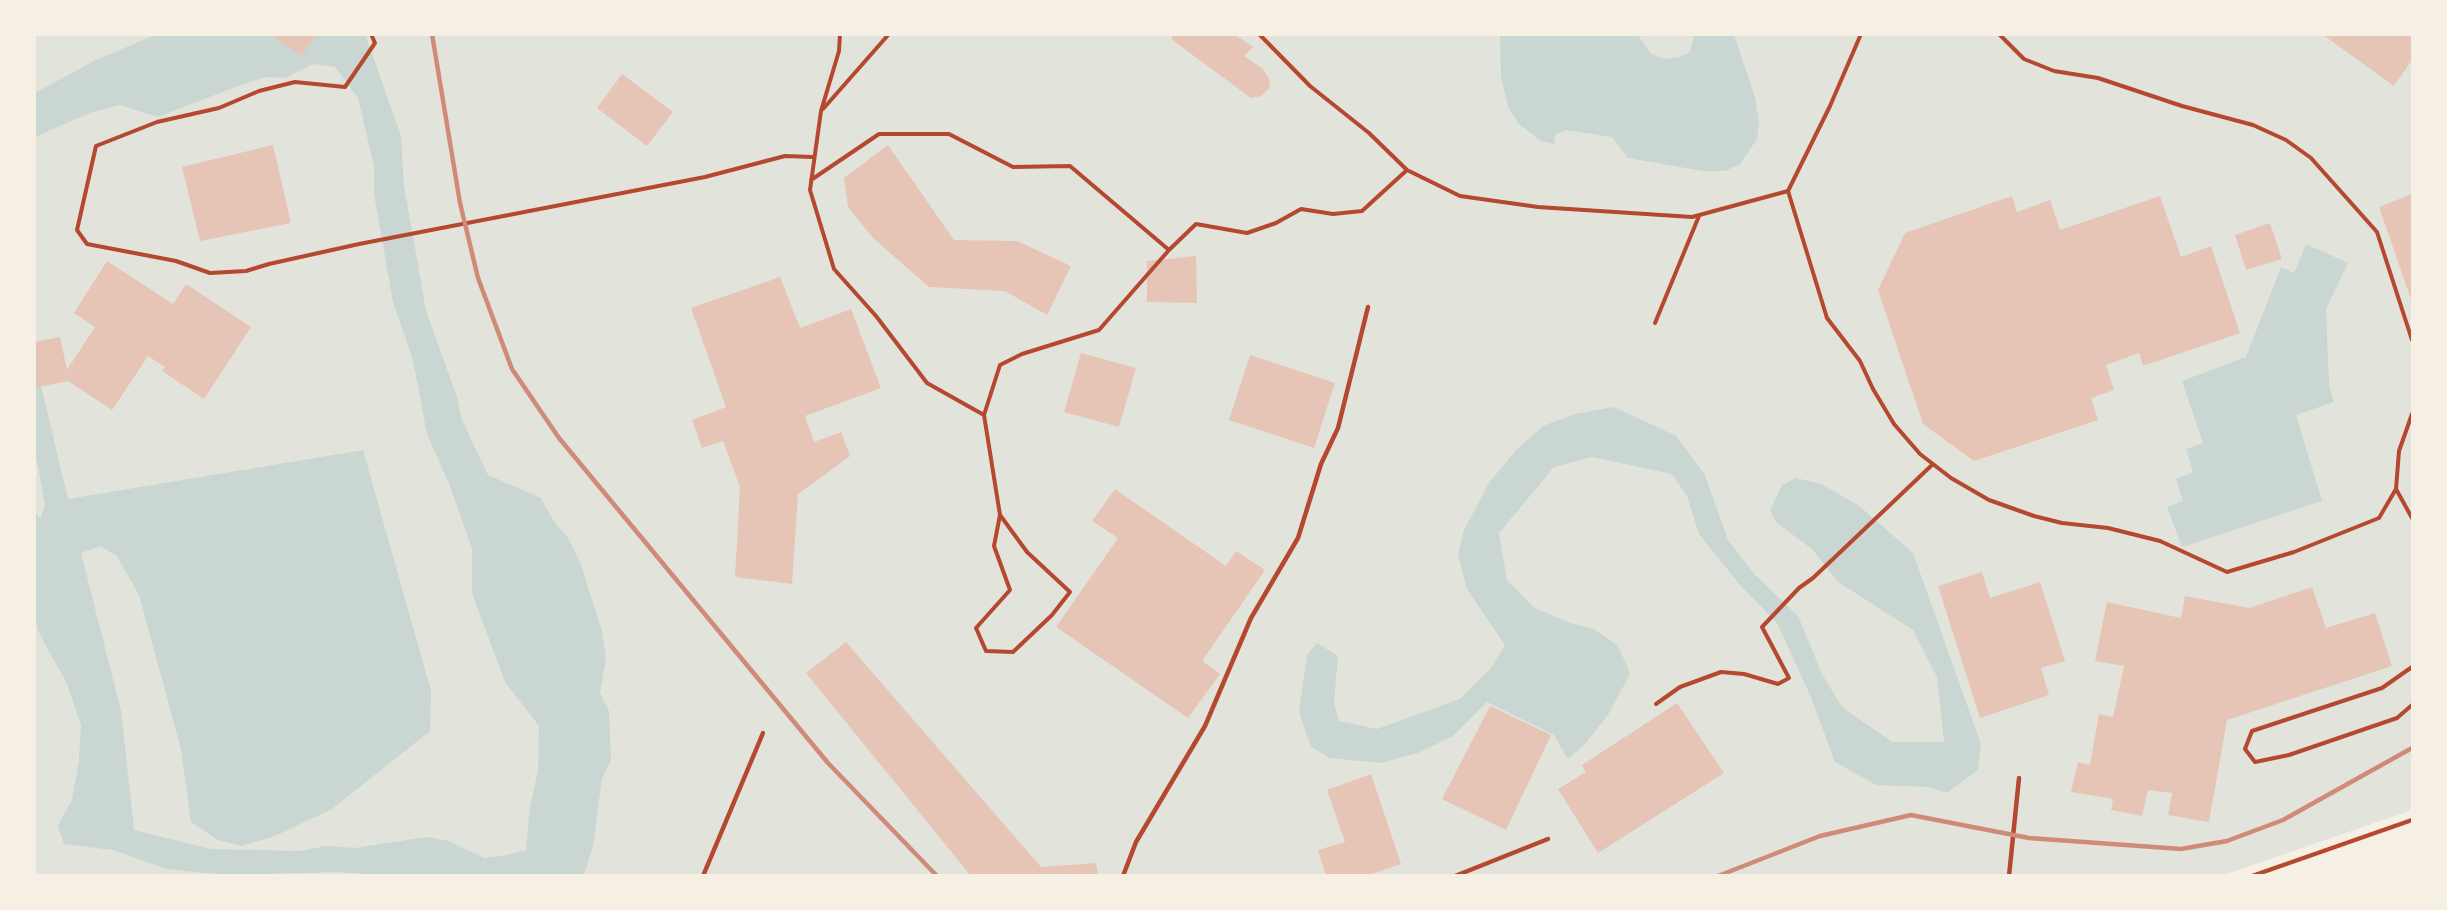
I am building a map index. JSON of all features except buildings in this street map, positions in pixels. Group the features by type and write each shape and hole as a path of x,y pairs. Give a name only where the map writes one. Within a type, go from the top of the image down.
{"lane":[{"path":"1123,876 1136,842 1205,726 1251,618 1298,538 1321,464 1338,428 1368,307"},
{"path":"703,876 763,732"},
{"path":"2009,876 2019,778"},
{"path":"1455,876 1548,839"}],"path":[{"path":"371,34 375,44 345,87 295,82 259,91 219,108 158,122 96,146 77,230 87,244 176,261 210,273 246,271 269,264 705,177 785,156 813,157"},
{"path":"840,34 840,51 821,111 810,190 834,268 876,316 927,382 984,415"},
{"path":"821,111 889,34"},
{"path":"1258,34 1310,86 1369,134 1407,170 1460,196 1538,207 1632,215 1692,217 1788,191"},
{"path":"1861,34 1830,106 1788,191 1827,318 1860,361 1873,390 1894,424 1920,454 1951,478 1989,500 2034,516 2062,523 2108,528 2160,541 2227,572 2294,552 2379,518 2396,489 2398,451 2412,414"},
{"path":"1999,34 2024,59 2054,71 2098,78 2182,106 2253,124 2286,140 2311,158 2378,232 2412,340"},
{"path":"811,180 879,134 949,134 1013,167 1070,166 1169,250"},
{"path":"1000,515 1027,552 1070,592 1052,615 1013,652 986,651 976,628 1010,590 994,546 1000,515 984,415 1000,365 1022,354 1099,330 1169,250 1196,224 1247,233 1276,223 1301,209 1333,214 1362,211 1407,170"},
{"path":"1655,323 1700,215"},
{"path":"1656,704 1680,687 1721,672 1744,674 1778,684 1789,678 1762,627 1799,588 1819,572 1933,464"},
{"path":"2396,489 2412,518"},
{"path":"2412,667 2382,688 2252,731 2245,749 2255,762 2289,755 2397,718 2412,705"},
{"path":"2252,876 2412,820"}],"shaded area":[{"path":"34,35 2412,35 2412,810 2221,876 35,875"},
{"path":"155,35 364,35 366,37 401,136 404,186 426,311 457,397 461,418 488,475 541,498 553,520 568,538 580,562 602,631 606,660 600,693 609,711 611,761 602,778 593,846 584,875 388,876 340,872 226,875 166,869 113,850 64,844 58,826 72,800 79,760 81,725 67,684 37,629 35,511 40,519 45,506 35,450 34,356 68,499 363,450 431,691 430,731 332,809 275,836 241,846 218,840 191,822 181,749 139,595 117,556 100,546 81,553 121,711 134,830 211,849 299,851 326,846 354,848 427,837 449,841 484,858 506,855 526,850 530,806 538,771 539,726 505,682 472,593 472,549 450,486 427,434 413,360 393,302 374,194 374,166 358,98 335,67 313,64 285,78 266,77 158,117 120,105 92,112 35,137 35,93 94,61"},
{"path":"1500,35 1638,35 1651,54 1664,59 1680,57 1690,52 1694,35 1734,35 1755,97 1759,123 1757,139 1740,164 1725,171 1703,171 1628,158 1612,137 1566,130 1555,135 1554,144 1541,141 1518,123 1508,107 1501,77"},
{"path":"2306,244 2348,263 2326,309 2329,385 2334,402 2296,415 2322,501 2182,547 2167,507 2183,501 2176,479 2193,472 2186,449 2203,443 2182,381 2246,357 2281,267 2294,273"},
{"path":"1614,407 1676,436 1705,475 1728,540 1755,575 1798,616 1822,674 1842,707 1892,742 1944,742 1937,677 1913,630 1838,582 1812,549 1777,523 1770,510 1782,485 1796,478 1821,484 1858,505 1913,553 1981,744 1978,770 1947,793 1929,787 1876,785 1835,762 1811,697 1777,623 1740,585 1699,534 1687,496 1672,474 1592,457 1554,467 1499,533 1507,580 1533,607 1570,623 1594,629 1617,645 1625,661 1630,674 1608,715 1584,745 1568,759 1554,735 1487,702 1453,736 1418,753 1380,763 1330,758 1311,747 1299,712 1307,655 1317,643 1338,656 1334,702 1339,721 1377,729 1460,699 1491,668 1505,645 1467,589 1458,555 1464,530 1489,483 1516,450 1543,426 1575,414"}],"railway":[{"path":"432,34 460,203 478,278 512,369 559,438 828,763 937,876"},
{"path":"1718,876 1820,836 1911,815 2029,838 2181,849 2227,841 2283,820 2412,748"}]}
